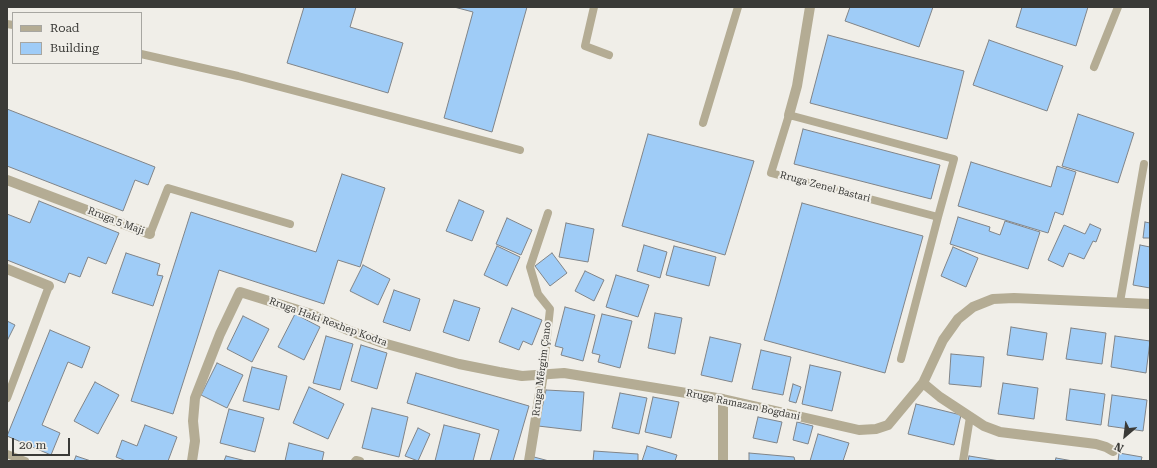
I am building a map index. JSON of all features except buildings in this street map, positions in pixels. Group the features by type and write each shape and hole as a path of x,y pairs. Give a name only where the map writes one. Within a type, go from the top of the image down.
{"street":[{"name":"Rruga Zenel Bastari","path":"789,115 797,86 810,7"},
{"name":"Rruga 5 Maji","path":"7,180 150,234"},
{"path":"7,269 49,286"},
{"name":"Rruga Haki Rexhep Kodra","path":"192,461 195,441 193,421 195,398 220,334 240,292 310,314 383,343 459,364 522,376 543,374"},
{"name":"Rruga Ramazan Bogdani","path":"543,374 564,373 723,399 859,430 876,429 888,425 923,383 943,340 958,319 973,307 993,299 1014,298 1150,304"},
{"name":"Rruga Mërgim Çano","path":"529,461 543,374"},
{"path":"923,383 940,397 984,426 1000,432 1096,444 1113,451"},
{"path":"723,399 723,461"}],"lane":[{"path":"594,7 585,46 609,55"},
{"path":"703,123 738,7"},
{"path":"1094,67 1118,7"},
{"path":"142,54 238,76 520,150"},
{"path":"789,115 954,159 901,359"},
{"name":"Rruga Zenel Bastari","path":"789,115 771,173 938,217"},
{"path":"1120,302 1144,164"},
{"name":"Rruga 5 Maji","path":"150,234 168,188 290,224"},
{"name":"Rruga Mërgim Çano","path":"543,374 550,310 538,294 530,267 548,213"},
{"path":"7,398 49,286"},
{"path":"963,461 970,417"},
{"path":"7,454 25,461"},
{"path":"355,461 360,461"}]}
